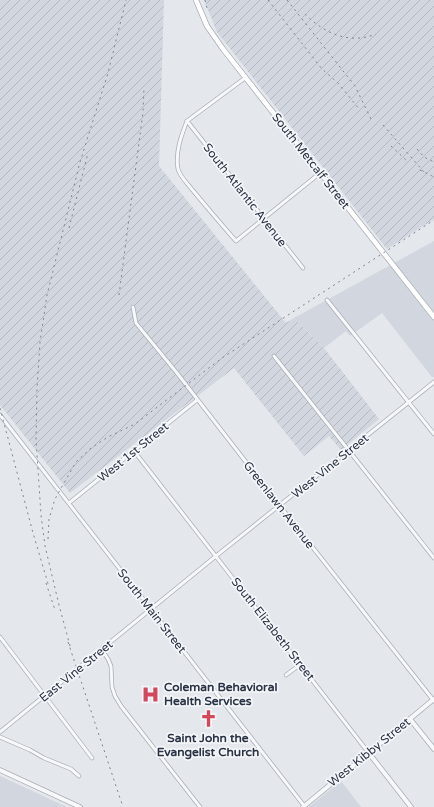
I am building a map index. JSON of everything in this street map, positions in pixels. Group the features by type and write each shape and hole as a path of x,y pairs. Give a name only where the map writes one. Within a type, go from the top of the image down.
{"main road":[{"name":"South Metcalf Street","path":"196,0 207,26 246,78 434,317"}],"street":[{"path":"246,78 187,122 177,160 179,171 189,185 236,241 320,173"},
{"name":"South Atlantic Avenue","path":"187,122 303,268"},
{"path":"327,300 434,434"},
{"name":"Greenlawn Avenue","path":"132,307 136,323 434,700"},
{"path":"274,356 434,558"},
{"name":"West Vine Street","path":"151,610 216,556 434,382"},
{"name":"West 1st Street","path":"69,503 197,400"},
{"name":"South Main Street","path":"0,415 304,807"},
{"name":"South Elizabeth Street","path":"134,451 411,807"},
{"name":"East Vine Street","path":"0,732 151,610"},
{"path":"0,637 92,758"},
{"path":"102,650 108,659 112,687 121,706 200,807"},
{"path":"286,675 301,664"},
{"name":"West Kibby Street","path":"304,807 368,752 434,700"},
{"path":"410,719 434,750"},
{"path":"0,737 71,769 79,776"},
{"path":"0,770 80,807"}],"shaded area":[{"path":"0,0 164,0 159,166 286,323 294,318 324,348 379,419 341,450 329,436 304,456 234,368 70,493 0,405"},
{"path":"204,0 434,0 434,219 387,249 217,32"},
{"path":"434,241 434,377 432,377 382,313 350,336 346,331 324,348 294,318"},
{"path":"0,776 67,807 0,807"},
{"path":"341,781 361,807 309,807"}],"railway":[{"path":"70,646 45,546 41,515 36,439 40,342 47,295 80,162 108,73 126,0"},
{"path":"205,0 207,8"},
{"path":"268,0 322,69 339,84 359,109"},
{"path":"287,0 355,86 372,121"},
{"path":"305,14 320,27 329,32 347,38 366,37 376,34"},
{"path":"119,295 143,112 144,88"},
{"path":"383,125 424,172"},
{"path":"391,146 407,161"},
{"path":"417,149 424,157 434,162"},
{"path":"69,228 88,153"},
{"path":"420,170 434,177"},
{"path":"48,539 49,519 55,499 76,462 91,448 108,437 135,424 222,358 434,220"},
{"path":"0,408 49,587"},
{"path":"46,583 55,610"},
{"path":"68,642 123,807"}],"place":[{"name":"Coleman Behavioral Health Services","path":"151,694"},
{"name":"Saint John the Evangelist Church","path":"208,719"}]}
